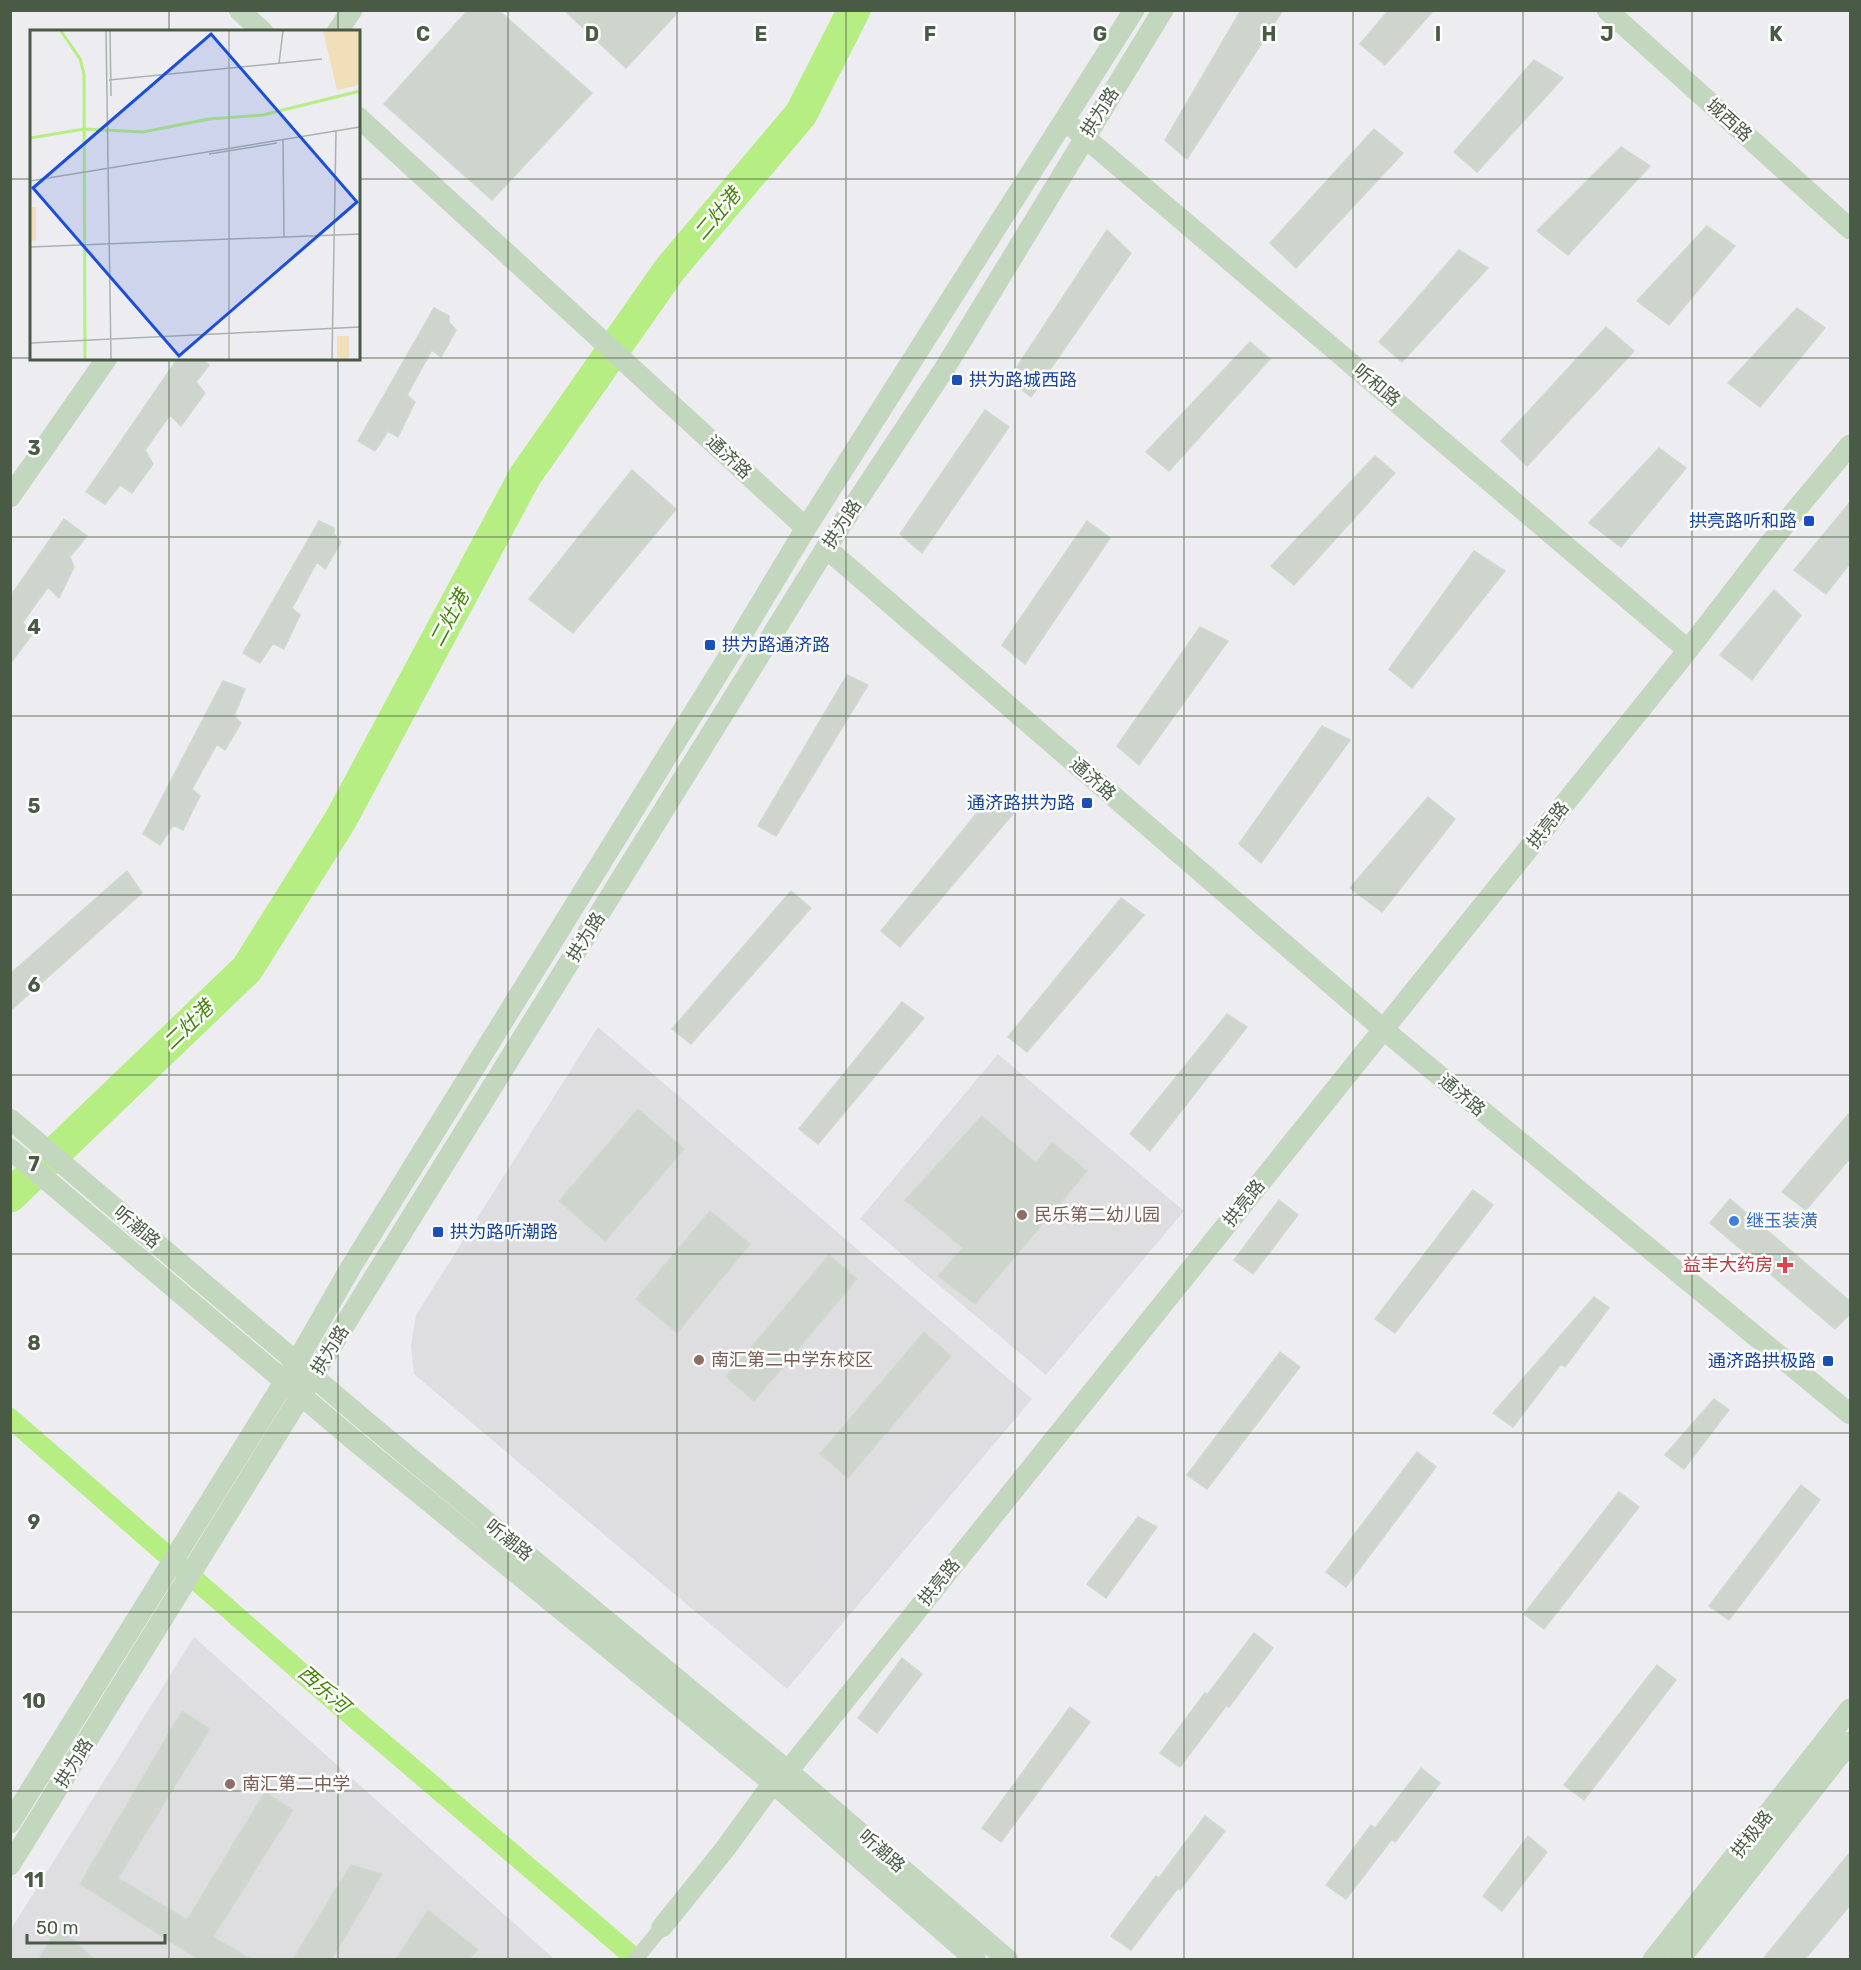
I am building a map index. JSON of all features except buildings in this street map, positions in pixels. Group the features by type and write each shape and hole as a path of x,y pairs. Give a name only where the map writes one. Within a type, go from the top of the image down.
{"main road":[{"path":"239,10 261,30"},
{"path":"338,30 352,10"},
{"name":"拱为路","path":"10,1823 296,1363 351,1267 806,528 1134,10"},
{"name":"拱为路","path":"10,1865 826,548 943,371 1084,136 1163,10"},
{"name":"城西路","path":"1607,10 1851,229"},
{"name":"通济路","path":"360,119 806,528"},
{"name":"听和路","path":"1065,121 1688,650"},
{"path":"10,497 106,360"},
{"name":"拱亮路","path":"662,1927 1384,1030 1688,650 1795,511 1851,445"},
{"name":"通济路","path":"826,548 1384,1030 1851,1414"},
{"name":"听潮路","path":"10,1119 781,1777 976,1959"},
{"name":"听潮路","path":"10,1149 301,1396 1008,1959"},
{"name":"拱极路","path":"1653,1959 1851,1709"},
{"name":"拱极路","path":"1678,1959 1851,1742"}],"street":[{"name":"通济路","path":"806,528 826,548"},
{"name":"拱亮路","path":"635,1959 662,1927"}],"shaded area":[{"name":"南汇第二中学东校区","path":"598,1027 1032,1399 787,1689 414,1374 411,1346 416,1315"},
{"name":"民乐第二幼儿园","path":"998,1054 1184,1211 1046,1375 860,1219"},
{"name":"南汇第二中学","path":"194,1637 554,1959 11,1959 10,1931"}],"waterway":[{"name":"二灶港","path":"10,1196 247,969 341,819 525,476 670,269 801,114 854,10"},
{"name":"西乐河","path":"10,1418 312,1682 637,1960"}],"place":[{"name":"拱为路城西路","path":"957,380"},
{"name":"拱亮路听和路","path":"1809,521"},
{"name":"拱为路通济路","path":"710,645"},
{"name":"通济路拱为路","path":"1087,803"},
{"name":"民乐第二幼儿园","path":"1022,1215"},
{"name":"继玉装潢","path":"1734,1221"},
{"name":"拱为路听潮路","path":"438,1232"},
{"name":"益丰大药房","path":"1785,1265"},
{"name":"南汇第二中学东校区","path":"699,1360"},
{"name":"通济路拱极路","path":"1828,1361"},
{"name":"南汇第二中学","path":"230,1784"}]}
